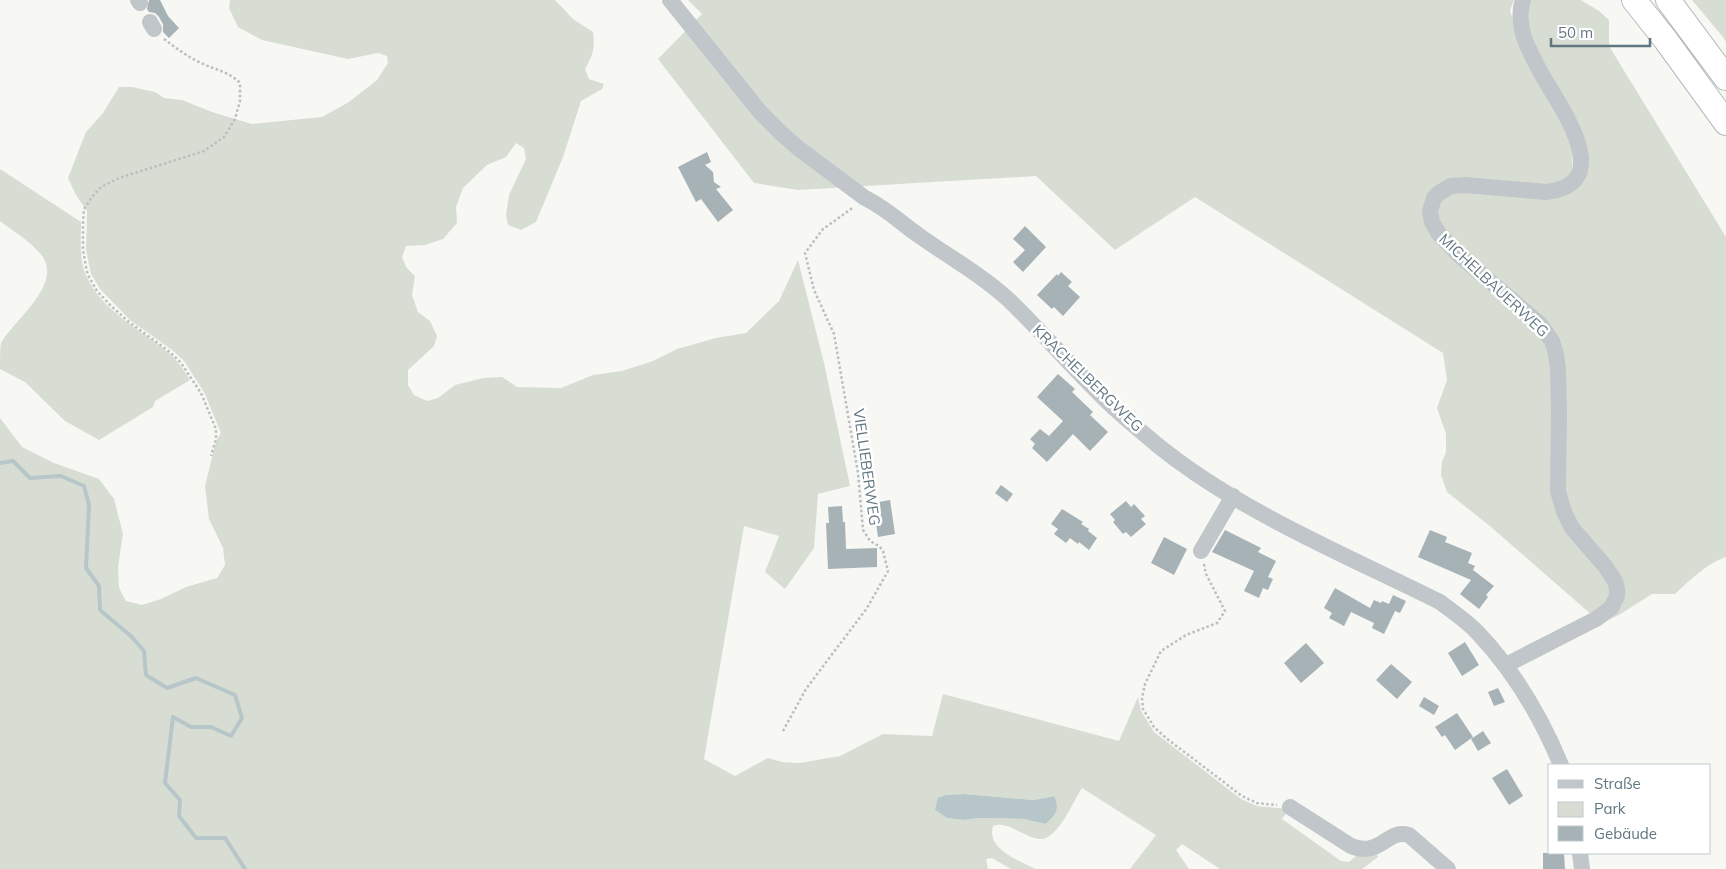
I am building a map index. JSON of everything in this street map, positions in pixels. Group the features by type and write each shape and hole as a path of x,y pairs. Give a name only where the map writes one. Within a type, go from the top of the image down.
{"highway":[{"path":"1634,0 1726,123"},
{"path":"1668,0 1726,78"}],"street":[{"name":"KRACHELBERGWEG","path":"670,0 760,112 798,148 865,198 877,204 921,237 953,257 1009,300 1118,411 1158,445 1210,482 1276,520 1440,602 1478,632 1506,665 1540,720 1561,764"},
{"name":"MICHELBAUERWEG","path":"1506,665 1596,619 1611,608 1617,596 1615,581 1572,528 1564,512 1558,491 1560,413 1558,369 1552,341 1540,324 1460,256 1434,228 1430,216 1434,198 1451,186 1465,185 1546,192 1558,191 1567,188 1574,182 1579,172 1580,152 1574,130 1526,44 1521,24 1523,0"},
{"path":"1201,552 1233,496"},
{"path":"1290,807 1360,850 1372,849 1399,835 1409,835 1448,869"},
{"path":"1580,854 1582,869"}],"path":[{"path":"152,26 170,44 201,63 223,70 240,82 240,101 235,119 224,137 204,152 119,178 100,187 84,209 83,250 88,275 97,291 128,322 170,352 181,363 201,393 216,429 216,440 211,456"},
{"name":"VIELLIEBERWEG","path":"783,730 806,689 867,608 888,571 883,551 879,546 870,541 863,530 858,473 834,334 814,290 805,253 823,229 865,198"},
{"path":"1201,552 1206,574 1225,611 1216,623 1186,635 1161,651 1145,684 1142,698 1143,709 1154,727 1166,738 1242,796 1257,803 1290,807"}],"green space":[{"path":"230,0 555,0 573,19 593,32 593,52 585,69 589,79 604,84 602,89 581,101 563,157 536,222 521,230 508,225 506,215 509,195 526,159 524,148 516,143 506,157 487,165 463,188 456,207 457,223 443,239 425,245 406,246 402,257 406,267 415,276 412,295 418,312 430,321 437,336 434,346 408,370 408,385 414,395 427,401 438,398 455,385 483,378 502,377 517,387 561,388 593,375 622,371 653,361 677,349 716,338 746,333 779,301 798,260 824,363 850,486 818,494 814,548 785,589 765,572 779,536 744,526 704,759 735,776 768,758 782,762 800,763 840,756 883,734 932,736 943,694 1119,741 1138,697 1141,711 1154,732 1241,799 1257,806 1289,809 1282,819 1341,861 1349,862 1359,853 1375,851 1378,857 1362,869 1220,869 1182,844 1176,850 1189,869 1130,869 1156,835 1082,788 1059,826 1048,837 1036,838 1005,825 993,826 992,834 994,841 999,847 1013,858 1035,869 1011,869 992,858 986,859 988,869 0,869 0,418 22,447 54,463 99,479 114,499 123,534 118,567 119,588 126,601 142,605 161,599 186,587 217,578 225,565 223,548 209,519 205,486 216,441 221,433 204,392 184,361 172,350 130,320 100,289 91,274 86,250 87,211 76,195 68,178 86,132 103,113 119,87 132,87 155,92 164,98 182,100 212,112 252,124 322,117 349,102 377,80 388,63 387,56 378,53 348,59 262,40 238,27 229,8","holes":["964,794 1034,800 1053,796 1045,824 1024,819 980,818 963,820 947,818 935,810 946,795"]},
{"path":"688,0 1514,0 1510,10 1520,46 1535,77 1565,124 1573,143 1572,170 1563,182 1546,185 1477,179 1463,179 1441,184 1447,194 1453,191 1465,190 1546,197 1567,192 1575,187 1581,178 1586,162 1584,145 1578,127 1569,108 1537,57 1530,42 1527,32 1526,5 1528,0 1581,0 1599,11 1609,20 1609,46 1726,237 1726,557 1705,568 1675,594 1652,594 1619,615 1601,623 1491,527 1447,492 1441,475 1442,462 1446,452 1446,434 1437,408 1447,380 1443,353 1195,197 1115,250 1036,176 798,190 754,183 658,59 702,14"},
{"path":"1692,0 1726,0 1726,42 1723,37"},
{"path":"0,169 81,222 82,262 93,288 112,310 172,356 190,380 155,401 153,407 99,440 65,421 25,382 0,369 1,343 36,299 47,275 46,263 39,252 0,221"}],"shaded area":[{"path":"964,794 1034,800 1054,796 1057,808 1052,818 1045,824 1024,819 980,818 963,820 947,818 935,810 938,798 946,795"}],"building":[{"path":"149,0 160,0 168,16 179,28 169,38 163,32 163,24 159,17 147,9"},
{"path":"707,152 711,162 705,165 713,172 714,182 721,187 716,189 733,210 718,222 701,199 696,202 678,167"},
{"path":"1025,226 1046,247 1023,272 1013,262 1025,250 1013,239"},
{"path":"1061,272 1072,282 1068,286 1080,297 1063,316 1037,295"},
{"path":"1058,374 1075,389 1072,392 1093,412 1090,415 1108,432 1090,451 1073,434 1047,462 1032,448 1035,444 1030,439 1040,429 1049,436 1063,421 1037,397"},
{"path":"1001,485 1013,494 1007,502 995,493"},
{"path":"890,500 895,534 878,537 873,503"},
{"path":"1126,501 1131,507 1134,504 1145,516 1141,519 1146,524 1131,537 1126,532 1123,534 1113,522 1115,520 1110,514"},
{"path":"842,506 843,522 845,522 846,549 877,548 877,567 828,569 826,523 829,523 828,507"},
{"path":"1062,509 1083,522 1081,524 1089,529 1088,531 1097,538 1089,550 1070,538 1066,543 1054,534 1058,529 1051,524"},
{"path":"1225,530 1261,548 1258,552 1276,561 1268,577 1273,579 1268,590 1263,588 1259,598 1244,591 1254,571 1212,552"},
{"path":"1430,530 1447,537 1445,542 1472,553 1468,563 1475,566 1473,570 1494,586 1486,595 1488,597 1479,609 1460,594 1471,580 1418,557"},
{"path":"1164,537 1187,549 1174,575 1151,563"},
{"path":"1335,588 1370,608 1374,600 1389,604 1393,595 1406,601 1400,613 1395,611 1384,634 1372,628 1374,623 1351,612 1344,626 1329,618 1332,613 1324,608"},
{"path":"1465,642 1479,665 1462,676 1448,653"},
{"path":"1306,643 1324,663 1301,683 1284,663"},
{"path":"1391,664 1412,682 1397,699 1376,680"},
{"path":"1498,688 1505,702 1494,706 1488,692"},
{"path":"1424,697 1439,706 1434,715 1419,706"},
{"path":"1457,713 1473,737 1455,750 1445,735 1442,737 1435,727"},
{"path":"1483,731 1491,743 1478,751 1471,739"},
{"path":"1507,769 1523,796 1509,805 1492,778"},
{"path":"1543,853 1564,854 1565,869 1543,869"}],"waterway":[{"path":"0,463 13,461 30,478 61,476 84,486 89,505 86,568 99,586 100,610 132,637 144,651 146,675 167,688 196,678 235,695 242,718 231,736 211,727 191,727 173,717 165,783 180,800 179,816 196,838 225,838 245,869"}]}
